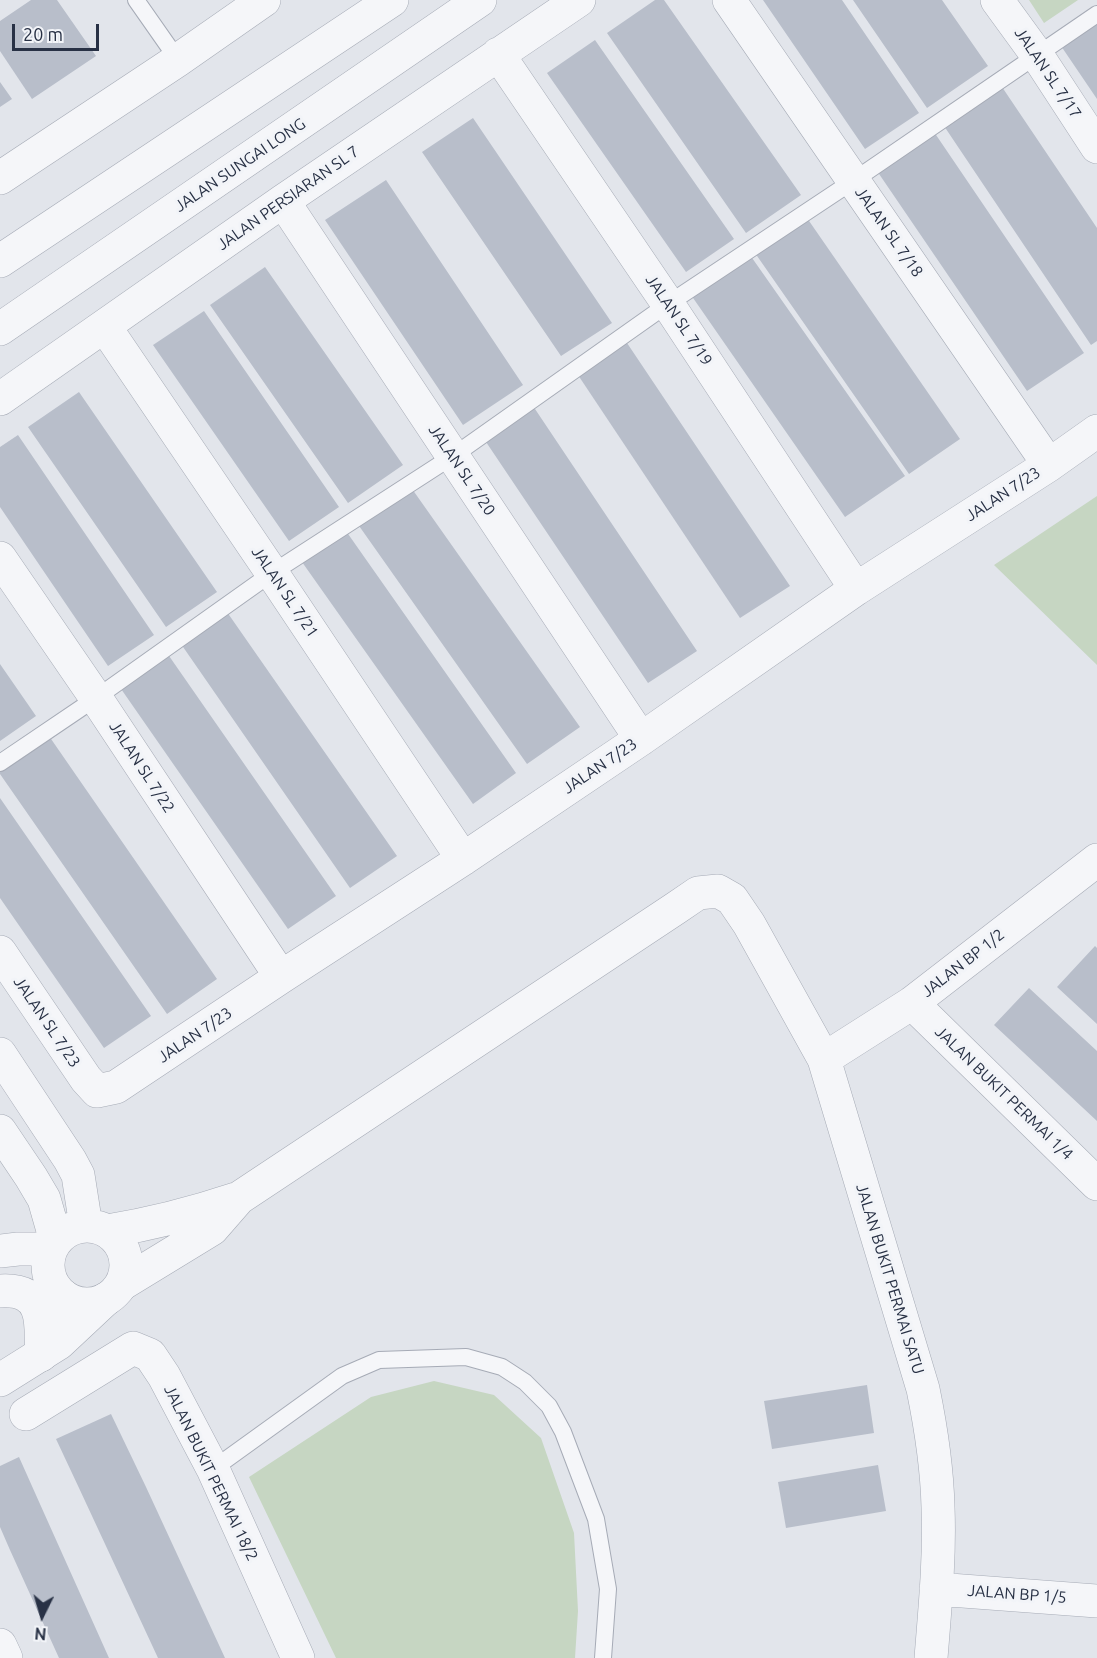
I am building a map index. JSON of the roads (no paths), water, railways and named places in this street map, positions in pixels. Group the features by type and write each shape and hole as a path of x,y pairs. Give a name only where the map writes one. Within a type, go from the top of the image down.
{"street":[{"path":"0,178 264,0"},
{"path":"0,261 392,0"},
{"name":"JALAN SUNGAI LONG","path":"0,329 480,0"},
{"name":"JALAN PERSIARAN SL 7","path":"0,399 283,201 579,0"},
{"name":"JALAN SL 7/18","path":"729,0 1049,465"},
{"name":"JALAN SL 7/17","path":"998,0 1097,147"},
{"name":"JALAN SL 7/19","path":"498,54 668,304 856,589"},
{"name":"JALAN SL 7/20","path":"283,201 641,739"},
{"name":"JALAN SL 7/21","path":"105,327 463,859"},
{"name":"JALAN 7/23","path":"97,1091 116,1088 280,977 463,859 641,739 856,589 1049,465 1097,431"},
{"name":"JALAN SL 7/22","path":"0,558 96,698 280,977"},
{"name":"JALAN BP 1/2","path":"824,1059 912,1003 1095,864"},
{"name":"JALAN BUKIT PERMAI SATU","path":"239,1198 698,893 718,891 732,898 749,924 824,1059 923,1389 931,1425 938,1507 931,1658"},
{"name":"JALAN SL 7/23","path":"0,952 97,1091"},
{"name":"JALAN BUKIT PERMAI 1/4","path":"912,1003 1097,1184"},
{"path":"0,1054 78,1174 97,1229 117,1239 127,1261 126,1272 114,1291 50,1349 0,1380"},
{"path":"0,1131 32,1177 44,1199 55,1265 79,1304 98,1303 212,1229 239,1198"},
{"path":"50,1349 55,1265 64,1233 74,1228 97,1229 147,1225 191,1214 239,1198"},
{"path":"0,1251 18,1249 55,1265"},
{"path":"0,1282 14,1274 55,1265"},
{"path":"0,1291 24,1293 32,1300 40,1313 42,1328 50,1349"},
{"name":"JALAN BUKIT PERMAI 18/2","path":"26,1414 133,1348 150,1355 164,1376 213,1469 298,1658"},
{"name":"JALAN BP 1/5","path":"936,1589 1097,1601"},
{"path":"0,1645 6,1658"}],"lane":[{"path":"136,0 178,60"},
{"path":"0,764 272,573 453,456 668,304 854,181 1097,14"},
{"path":"213,1469 342,1376 380,1360 466,1357 502,1367 525,1382 549,1406 563,1432 596,1519 608,1589 603,1658"}]}
